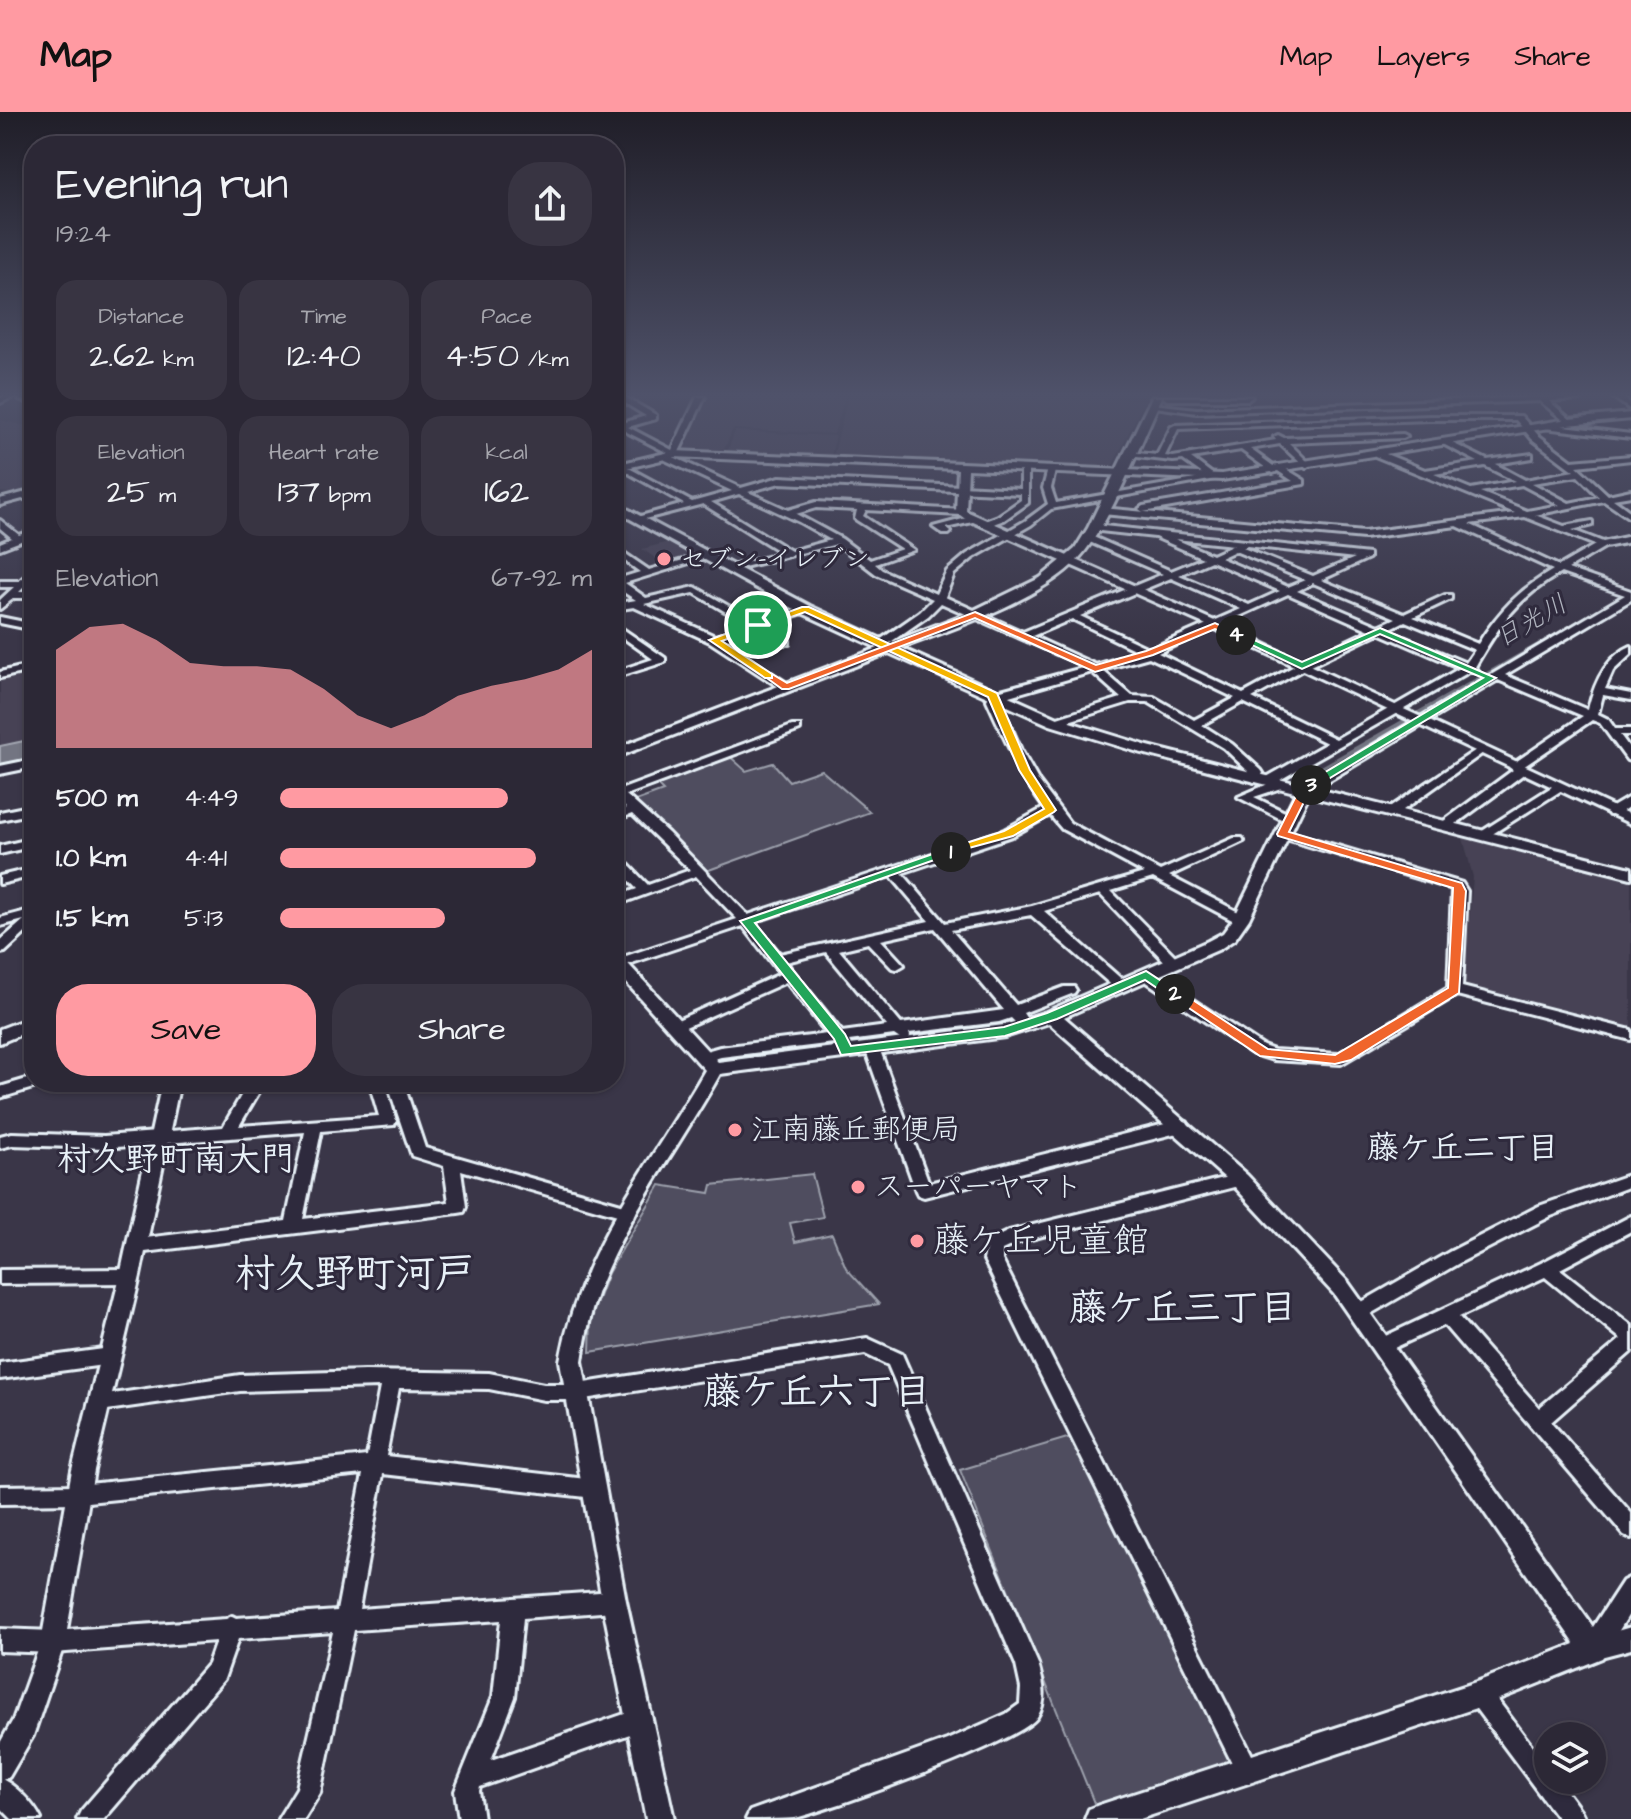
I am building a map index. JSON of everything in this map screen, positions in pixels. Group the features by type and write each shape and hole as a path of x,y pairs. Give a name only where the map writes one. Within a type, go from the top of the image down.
{"main road":[{"path":"624,750 1015,598 1044,581 1067,562 1091,533 1116,477"},
{"path":"0,502 24,496"},
{"path":"624,511 805,609 1055,722 1113,741 1631,873"},
{"path":"0,1037 24,1026"}],"street":[{"path":"638,477 692,505"},
{"path":"712,477 839,541 867,564 1095,669 1129,699"},
{"path":"961,512 963,477"},
{"path":"985,524 1001,518 1025,501 1025,477"},
{"path":"1050,477 1047,488 1053,506"},
{"path":"1206,477 1217,477"},
{"path":"885,646 939,599 950,573 970,556 1053,506 1217,477"},
{"path":"1123,512 1301,482 1290,477"},
{"path":"1432,477 1602,545"},
{"path":"1513,477 1565,504"},
{"path":"1468,492 1553,477"},
{"path":"1583,477 1631,516"},
{"path":"624,518 692,505 780,480 1025,492"},
{"path":"1102,511 1364,535 1526,514 1631,493"},
{"path":"704,501 788,553"},
{"path":"789,513 816,505 961,512 1131,591 1215,625 1392,711 1631,820"},
{"path":"863,507 858,517 909,550 867,564"},
{"path":"946,532 938,527 974,519"},
{"path":"0,523 18,539"},
{"path":"1459,523 1559,569 1630,595"},
{"path":"1562,529 1589,523"},
{"path":"1091,533 1158,535 1365,554"},
{"path":"1091,533 1170,574 1250,609"},
{"path":"1158,535 1469,668 1592,715 1604,721 1631,758"},
{"path":"1232,917 1066,826 1050,810 1025,770 993,700 995,696 1150,653 1215,625 1366,556 1364,535"},
{"path":"0,546 24,537"},
{"path":"1455,990 1460,891 1457,886 1281,821 1244,797 1469,668 1496,623 1531,586 1602,545 1631,539"},
{"path":"731,569 839,541"},
{"path":"1022,636 1247,543"},
{"path":"1235,548 1481,649"},
{"path":"624,556 647,573"},
{"path":"624,579 707,556"},
{"path":"0,606 24,581"},
{"path":"0,584 21,584"},
{"path":"624,590 640,603 714,640 786,687"},
{"path":"624,605 695,590 785,642"},
{"path":"9,595 24,595"},
{"path":"1020,1018 1052,1016 1115,980 1146,975 1168,957 1223,941 1281,821 1304,790 1630,595"},
{"path":"1194,725 1302,666 1448,597"},
{"path":"714,640 805,609"},
{"path":"1073,616 1336,743"},
{"path":"1,621 24,625"},
{"path":"624,633 661,660 624,671"},
{"path":"1445,826 1592,715 1601,678 1616,660 1631,649"},
{"path":"1,674 24,669"},
{"path":"1598,691 1631,697"},
{"path":"1055,722 1129,699 1150,699 1228,746 1268,781"},
{"path":"624,790 796,728"},
{"path":"1611,732 1631,732"},
{"path":"1392,812 1479,751"},
{"path":"0,770 24,765"},
{"path":"1482,835 1558,787"},
{"path":"624,800 747,921 843,1043 872,1048 902,1036"},
{"path":"1613,812 1631,800"},
{"path":"624,813 634,809"},
{"path":"624,959 747,921 1008,833 1050,810"},
{"path":"0,816 24,811"},
{"path":"777,959 871,938 1034,910 1156,875 1238,841"},
{"path":"0,850 24,844"},
{"path":"624,868 646,890"},
{"path":"624,898 699,871"},
{"path":"893,871 1020,1018"},
{"path":"0,880 24,874"},
{"path":"1102,889 1168,957"},
{"path":"1034,910 1115,980"},
{"path":"0,922 24,918"},
{"path":"0,949 24,926"},
{"path":"871,938 897,965"},
{"path":"829,947 902,1036"},
{"path":"624,970 709,1063"},
{"path":"676,1026 789,975"},
{"path":"1146,975 1258,1050 1273,1055 1346,1057 1455,990 1631,1035"},
{"path":"709,1063 902,1036 984,1035 1069,990"},
{"path":"1052,1016 1240,1180 1359,1312 1593,1649"},
{"path":"872,1048 924,1191 1181,1126"},
{"path":"659,1819 614,1601 571,1361 580,1307 709,1063"},
{"path":"0,1093 24,1085"},
{"path":"0,1768 24,1727 53,1642 78,1494 137,1246 169,1092"},
{"path":"228,1132 251,1092"},
{"path":"0,1142 12,1139 104,1142 388,1121 380,1092"},
{"path":"398,1092 418,1152 628,1212"},
{"path":"293,1227 314,1126"},
{"path":"137,1246 458,1207 452,1161"},
{"path":"1240,1180 1015,1236 994,1246 993,1260 1247,1769"},
{"path":"1359,1312 1455,1257 1545,1211 1631,1180"},
{"path":"1383,1345 1547,1268 1631,1223"},
{"path":"1536,1417 1546,1416 1631,1338 1547,1268"},
{"path":"0,1277 130,1276"},
{"path":"1447,1316 1631,1528"},
{"path":"100,1403 240,1383 391,1379 489,1381 544,1392 578,1392 867,1346 895,1360 1027,1664 1034,1691 1029,1711 1019,1723 758,1819"},
{"path":"0,1371 111,1356"},
{"path":"290,1819 308,1793 346,1620 391,1379"},
{"path":"0,1495 78,1494 375,1464 595,1489"},
{"path":"1593,1649 1631,1589"},
{"path":"0,1640 53,1642 614,1601"},
{"path":"471,1819 467,1791 504,1697 513,1608"},
{"path":"89,1819 216,1671 232,1627"},
{"path":"1099,1819 1479,1694 1593,1649 1631,1638"},
{"path":"1479,1694 1573,1819"},
{"path":"473,1778 639,1720"},
{"path":"0,1790 29,1819"}],"shaded area":[{"path":"0,477 24,477 24,494 0,492"},
{"path":"676,540 702,556 667,566 642,549"},
{"path":"24,669 24,762 0,768 0,675"},
{"path":"725,752 746,771 773,763 789,781 821,770 870,812 706,871 653,820 630,803 663,791 654,782"},
{"path":"1462,834 1631,877 1631,1029 1463,987 1473,877"},
{"path":"812,1174 823,1217 790,1223 795,1242 832,1234 846,1268 879,1304 590,1352 591,1318 608,1273 660,1185 710,1193 712,1185"},
{"path":"1074,1436 1239,1766 1096,1808 960,1470"}],"water":[{"path":"24,741 24,763 0,768 0,746"}],"waterway":[{"name":"日光川","path":"1415,718 1557,636"},
{"name":"日光川","path":"1302,782 1409,721"}],"place":[{"name":"セブン-イレブン","path":"664,559"},
{"name":"江南藤丘郵便局","path":"735,1130"},
{"name":"スーパーヤマト","path":"858,1187"},
{"name":"藤ケ丘児童館","path":"917,1241"}],"district":[{"name":"藤ケ丘二丁目","path":"1463,1148"},
{"name":"村久野町南大門","path":"176,1160"},
{"name":"村久野町河戸","path":"355,1274"},
{"name":"藤ケ丘三丁目","path":"1183,1309"},
{"name":"藤ケ丘六丁目","path":"817,1393"}],"route":[{"path":"758,625 714,640 786,687 815,675 890,648 975,615 1095,669 1150,653 1215,625 1302,666 1380,631 1491,678 1304,790 1283,834 1439,878 1457,886 1460,891 1455,990 1341,1059 1273,1055 1258,1050 1146,975 1052,1016 1005,1031 846,1051 841,1038 747,921 1008,833 1050,810 1025,770 993,700 994,695 890,648 881,644 805,609 758,625"}]}
